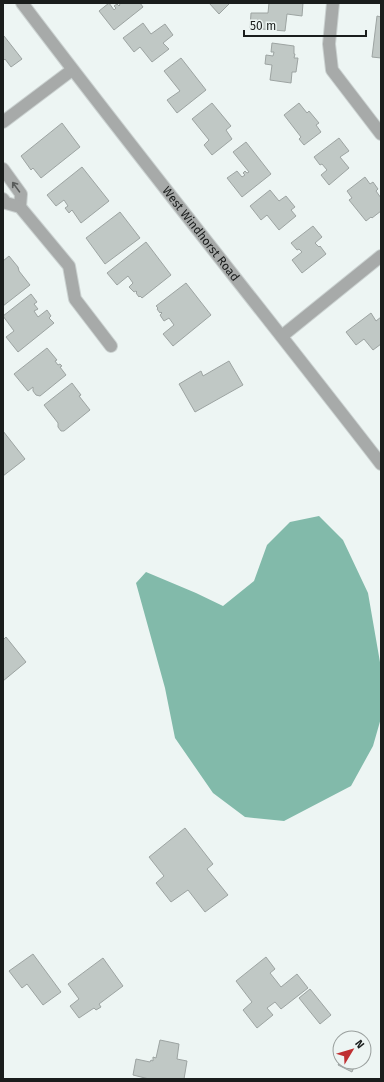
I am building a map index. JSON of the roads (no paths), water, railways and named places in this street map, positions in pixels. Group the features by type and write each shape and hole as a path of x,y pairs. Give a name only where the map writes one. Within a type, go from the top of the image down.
{"street":[{"name":"West Windhorst Road","path":"22,3 72,70 381,464"},
{"path":"333,3 328,44 332,70 381,134"},
{"path":"3,122 72,70"},
{"path":"3,169 21,194 20,206"},
{"path":"3,199 6,203 20,206 69,266 75,299 111,346"},
{"path":"282,336 381,256"}]}
